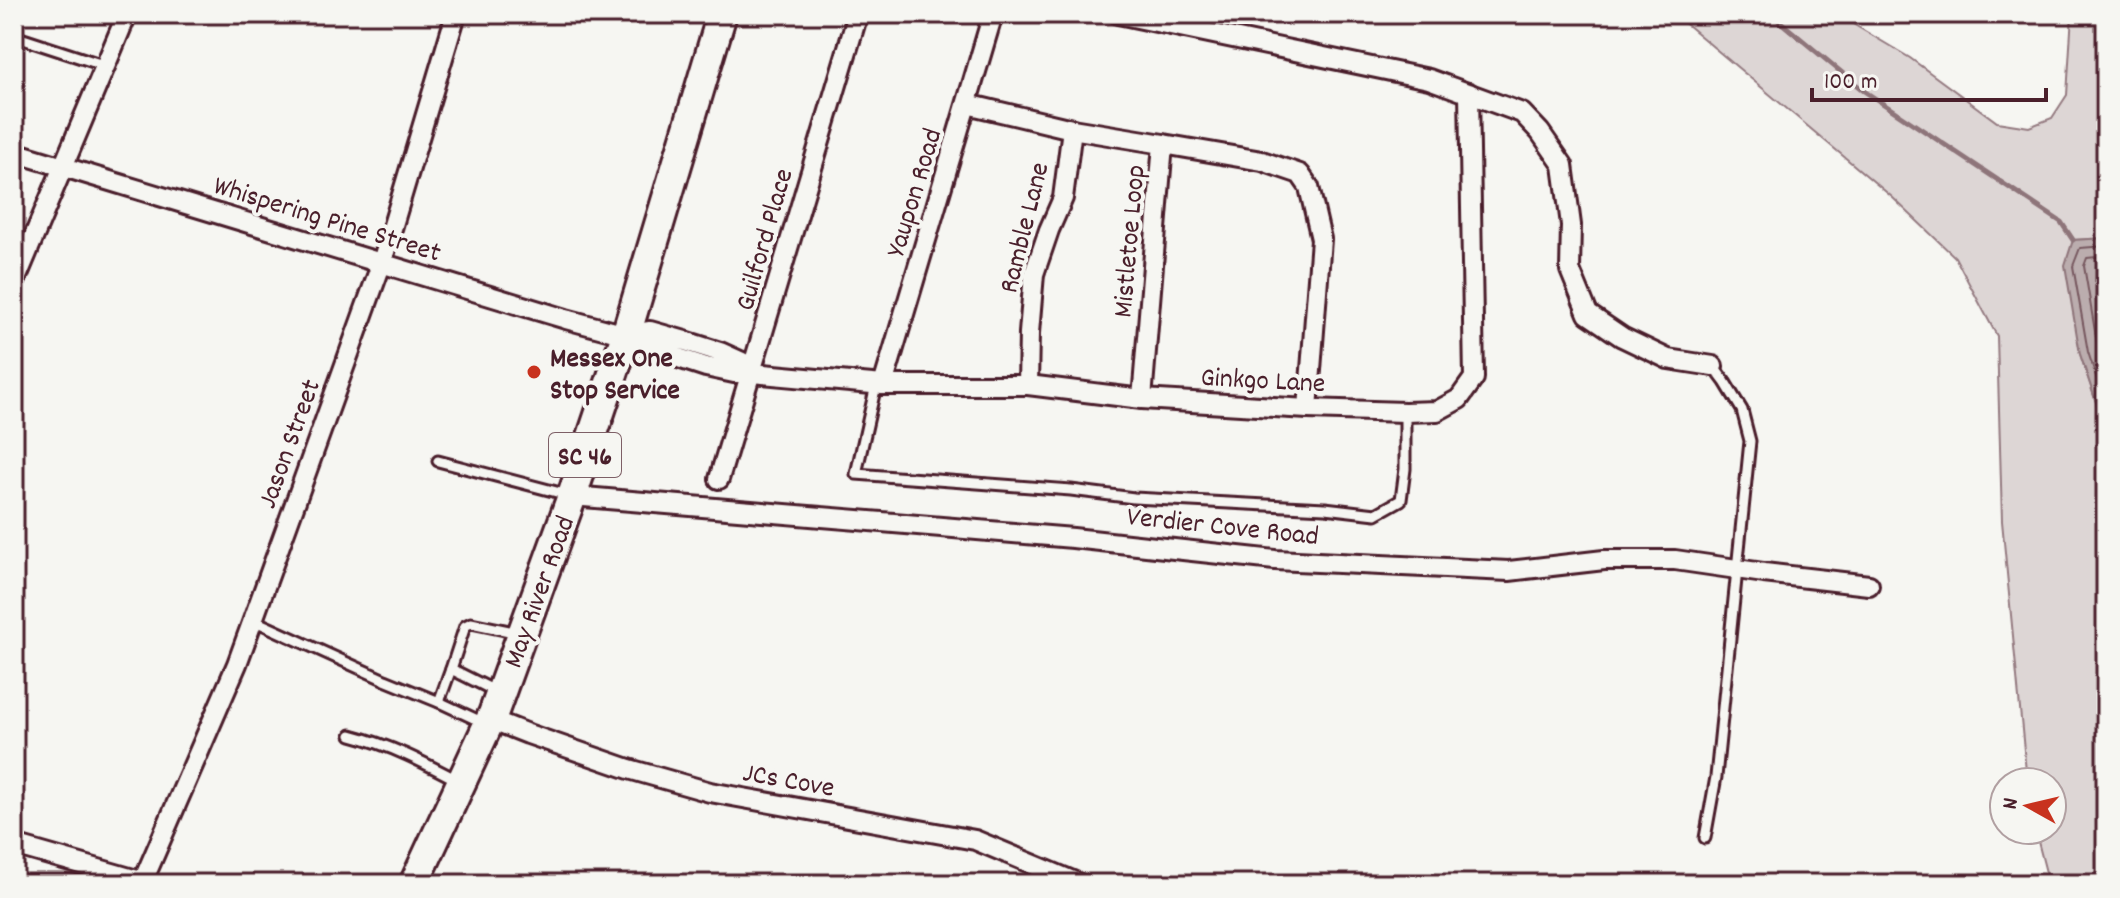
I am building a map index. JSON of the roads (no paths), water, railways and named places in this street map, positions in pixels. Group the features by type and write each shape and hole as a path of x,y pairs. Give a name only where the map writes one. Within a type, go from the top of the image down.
{"main road":[{"name":"May River Road","path":"414,884 493,712 572,496 626,335 722,14"}],"street":[{"path":"14,284 127,14"},
{"name":"Jason Street","path":"147,883 237,664 382,262 456,14"},
{"name":"Guilford Place","path":"719,479 858,14"},
{"name":"Yaupon Road","path":"880,385 993,14"},
{"path":"1118,14 1429,79 1522,113 1563,165 1571,225 1570,270 1588,314 1622,337 1668,359 1713,366"},
{"name":"Ginkgo Lane","path":"626,335 651,349 734,373 880,385 1028,385 1142,399 1308,409 1437,411 1459,399 1474,378 1469,93"},
{"name":"Mistletoe Loop","path":"967,104 1072,129 1163,144 1142,399"},
{"name":"Ramble Lane","path":"1028,385 1034,274 1063,198 1072,129"},
{"path":"1163,144 1262,161 1300,174 1309,187 1321,239 1308,409"},
{"name":"Whispering Pine Street","path":"14,152 626,335"},
{"name":"Verdier Cove Road","path":"572,496 1073,538 1290,561 1509,571 1604,560 1675,560 1869,585"},
{"name":"JCs Cove","path":"493,712 528,734 629,769 710,792 975,840 1080,884"},
{"path":"14,845 147,883"}],"lane":[{"path":"14,36 106,66"},
{"path":"1705,838 1716,777 1750,441 1742,410 1713,366"},
{"path":"880,385 856,474 1071,490 1134,498 1325,508 1376,514 1401,500 1405,469 1405,412"},
{"path":"438,461 572,496"},
{"path":"253,620 439,702 493,712"},
{"path":"439,702 465,626 471,623 522,634"},
{"path":"451,669 493,712"},
{"path":"351,735 411,756 462,783"}],"water":[{"path":"2106,238 2106,432 2080,354 2065,265 2073,240"}],"waterway":[{"path":"1768,14 1864,91 2061,222 2073,240"}],"place":[{"name":"Messex One Stop Service","path":"534,372"}]}
